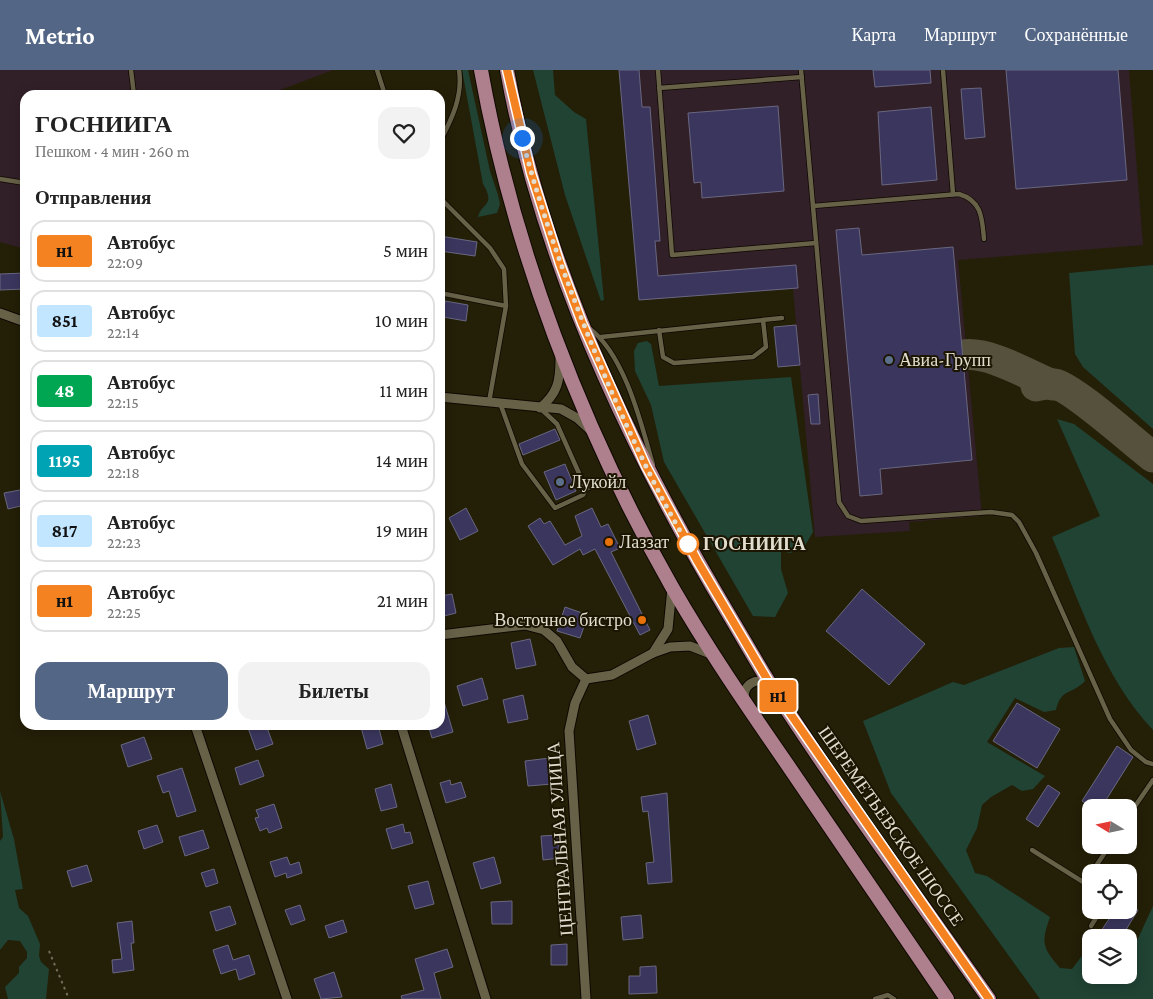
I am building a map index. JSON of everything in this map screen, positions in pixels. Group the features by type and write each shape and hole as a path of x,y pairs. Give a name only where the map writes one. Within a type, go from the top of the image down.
{"main road":[{"path":"481,70 508,186 534,275 560,351 613,478 672,587 713,656 947,999"},
{"name":"ШЕРЕМЕТЬЕВСКОЕ ШОССЕ","path":"507,70 531,173 560,264 582,323 624,419 662,496 698,562 773,689 989,999"}],"street":[{"path":"0,313 20,320"},
{"path":"540,408 552,398 558,386 560,351"},
{"path":"445,398 561,409 578,418 595,436"},
{"path":"653,653 668,629 672,587"},
{"path":"445,634 516,626 544,630 557,641 572,667 586,679 612,675 653,653 679,645 690,646 713,656"},
{"name":"ЦЕНТРАЛЬНАЯ УЛИЦА","path":"586,679 574,703 569,731 586,999"},
{"path":"747,705 744,691 748,685 762,680 773,689"},
{"path":"198,730 288,999"},
{"path":"403,730 486,999"}],"lane":[{"path":"132,70 134,90"},
{"path":"378,70 384,90"},
{"path":"445,130 457,104 460,86 459,70"},
{"path":"658,70 672,255 816,243"},
{"path":"802,70 839,502 843,510 853,520 861,521 991,512 1012,515 1019,522 1036,553 1110,719 1131,750 1146,762 1153,764"},
{"path":"943,70 953,194"},
{"path":"659,88 802,77"},
{"path":"0,180 20,182"},
{"path":"813,206 953,194 966,196 979,206 984,239"},
{"path":"445,203 490,248 504,269 507,288 506,306 489,402"},
{"path":"445,294 506,306"},
{"path":"601,337 782,318"},
{"path":"660,330 664,357 674,363 753,357 766,347 762,320"},
{"path":"582,323 601,337 617,363 642,423 662,496"},
{"path":"500,404 522,464 555,508 583,495 586,489 613,478"},
{"path":"540,408 557,424 586,489"},
{"path":"1138,802 1153,780"},
{"path":"1032,850 1082,881"},
{"path":"1091,926 1095,919"},
{"path":"875,999 888,995 894,999"}],"path":[{"path":"49,951 69,999"}],"shaded area":[{"path":"0,70 333,70 280,90 20,90 20,247 0,242"},
{"path":"619,70 1129,70 1143,245 958,260 982,516 909,522 910,531 815,537 793,289 639,300"}],"green space":[{"path":"462,70 468,70 490,171 500,204 497,213 478,217 487,203 488,196 483,184"},
{"path":"533,70 553,70 555,95 574,112 586,119 604,300 601,301 565,195"},
{"path":"1153,265 1153,429 1083,367 1075,354 1069,273"},
{"path":"647,341 651,344 659,386 791,377 813,532 803,549 790,553 781,551 781,569 788,593 775,617 753,616 664,462 651,405 635,371 634,351 638,343"},
{"path":"1057,419 1074,424 1153,484 1153,730 1135,709 1106,663 1052,537 1100,516"},
{"path":"1074,647 1085,681 1061,698 1056,710 1044,712 1015,698 987,742 1045,776 1033,789 1022,791 1012,785 991,797 982,805 977,828 966,850 975,873 987,876 1050,917 1044,939 1047,949 1060,968 1072,969 1082,956 1082,984 1137,984 1137,941 1153,906 1153,999 1040,999 891,793 863,721 953,682 964,685 1059,648"},
{"path":"0,791 14,839 23,889 15,890 19,908 28,916 40,944 39,956 41,962 49,969 46,999 8,999 5,987 19,973 19,967 27,958 27,952 20,941 8,940 0,950 0,841 3,837"}],"building":[{"path":"619,70 639,70 642,107 650,107 660,241 655,241 658,276 796,265 798,288 639,300"},
{"path":"873,70 930,70 931,83 875,87"},
{"path":"1006,70 1118,70 1127,180 1016,189"},
{"path":"981,88 985,137 965,139 961,89"},
{"path":"778,106 784,191 702,198 701,182 694,183 688,113"},
{"path":"931,107 937,180 882,185 878,112"},
{"path":"859,228 862,255 953,247 972,460 880,469 882,494 860,496 836,230"},
{"path":"445,237 477,242 475,256 445,252"},
{"path":"20,273 20,289 0,290 0,274"},
{"path":"445,301 468,305 466,321 445,317"},
{"path":"796,325 800,365 778,367 774,327"},
{"path":"818,394 820,424 811,424 808,395"},
{"path":"555,429 560,440 523,455 519,444"},
{"name":"Лукойл","path":"565,464 576,491 556,500 544,472"},
{"path":"20,490 20,506 8,509 4,493"},
{"path":"466,508 478,531 460,540 449,518"},
{"path":"592,508 601,527 608,524 620,548 611,552 650,630 640,635 595,549 583,555 580,549 553,565 528,526 540,518 544,524 550,521 565,545 582,536 575,516"},
{"path":"862,589 925,644 889,685 826,631"},
{"path":"452,594 456,613 445,616 445,595"},
{"path":"565,607 588,615 580,638 557,631"},
{"path":"530,639 536,665 516,669 511,643"},
{"path":"482,678 488,699 463,706 457,686"},
{"path":"523,695 528,719 508,723 503,700"},
{"path":"1017,703 1060,729 1037,768 993,741"},
{"path":"445,705 453,732 432,738 430,730 445,730"},
{"path":"648,715 656,744 637,750 629,721"},
{"path":"249,730 268,730 273,744 256,750"},
{"path":"362,730 379,730 383,744 367,749"},
{"path":"144,737 152,759 128,767 121,745"},
{"path":"1117,746 1133,757 1107,799 1083,799"},
{"path":"550,758 552,784 528,786 525,761"},
{"path":"258,760 264,776 240,785 235,768"},
{"path":"182,768 196,811 177,817 169,791 163,793 157,776"},
{"path":"450,780 451,785 461,782 466,797 446,803 440,783"},
{"path":"391,784 397,807 381,811 375,789"},
{"path":"1048,785 1060,793 1038,827 1026,819"},
{"path":"667,793 672,882 648,884 646,863 654,862 648,811 643,812 641,797"},
{"path":"274,804 282,828 269,833 267,828 260,831 255,818 259,817 256,810"},
{"path":"403,824 405,833 410,832 413,843 392,849 386,829"},
{"path":"157,825 163,842 144,849 138,831"},
{"path":"203,830 209,848 185,856 179,837"},
{"path":"558,835 560,858 543,860 541,836"},
{"path":"287,857 290,865 299,862 302,873 287,878 286,873 275,877 270,862"},
{"path":"494,857 501,883 481,889 473,863"},
{"path":"87,865 92,881 72,887 67,871"},
{"path":"214,869 218,883 206,887 201,873"},
{"path":"428,881 434,904 415,909 408,886"},
{"path":"512,901 512,924 492,924 491,902"},
{"path":"300,905 305,920 291,925 285,910"},
{"path":"230,906 236,924 216,931 210,912"},
{"path":"641,915 643,938 623,940 621,917"},
{"path":"1109,919 1133,919 1126,929 1102,929"},
{"path":"343,920 347,932 329,938 325,926"},
{"path":"132,921 134,943 131,943 134,970 113,973 112,960 122,959 117,923"},
{"path":"567,944 567,965 551,965 551,945"},
{"path":"228,945 233,960 249,955 255,974 239,980 236,969 221,974 213,950"},
{"path":"447,949 453,967 434,973 441,999 402,999 401,996 424,990 415,959"},
{"path":"656,966 657,993 629,994 629,976 640,976 640,967"},
{"path":"334,972 342,997 321,999 314,979"}],"taxiway":[{"path":"963,355 996,360 1053,385"},
{"path":"1036,386 1055,384 1076,395 1153,457"}],"bus line":[{"name":"н1","path":"507,70 531,173 560,264 582,323 646,466 698,562 773,689 989,999"}],"place":[{"name":"Авиа-Групп","path":"889,360"},
{"name":"Лукойл","path":"560,482"},
{"name":"Лаззат","path":"609,542"},
{"name":"ГОСНИИГА","path":"688,544"},
{"name":"Восточное бистро","path":"642,620"}],"route":[{"path":"522,138 560,264 582,323 646,466 688,544"}]}
